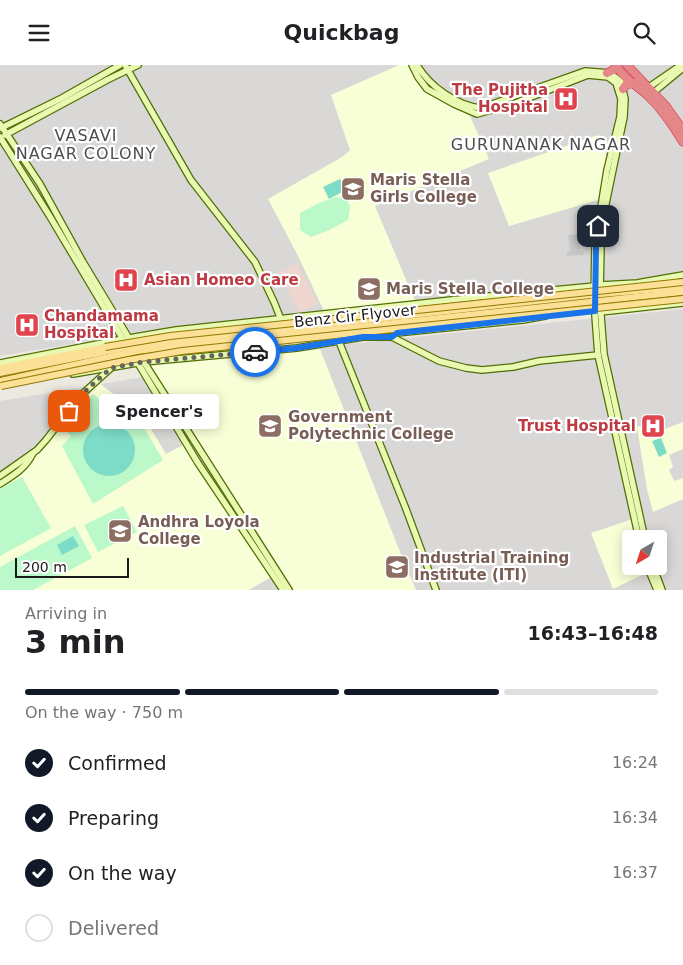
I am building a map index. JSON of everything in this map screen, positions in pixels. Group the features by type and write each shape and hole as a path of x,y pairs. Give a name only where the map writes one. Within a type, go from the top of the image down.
{"highway":[{"path":"627,65 666,106 683,130"},
{"path":"607,73 616,66 623,75 634,83 662,111 683,140"},
{"path":"623,89 626,85 634,83"}],"main road":[{"name":"Benz Cir Flyover","path":"0,368 170,336 683,282"},
{"path":"0,373 132,350 284,328 597,294 683,287"},
{"path":"0,381 132,350 683,293"},
{"name":"Benz Cir Flyover","path":"0,387 182,351 683,299"}],"street":[{"path":"81,264 40,184 1,127 62,97 120,65"},
{"path":"138,65 126,67 0,137 81,264 132,350 289,590"},
{"path":"412,65 427,89 477,114 513,104 588,75 604,76 616,80"},
{"path":"417,65 430,83 438,89 468,106 481,108 588,70 607,73 623,89 624,117 611,179 601,246 597,302 604,354 642,530"},
{"path":"652,90 681,65"},
{"path":"126,67 191,180 255,262 284,328"},
{"path":"652,90 683,68"},
{"path":"598,286 596,245 607,169 620,117 621,99 616,80"},
{"path":"0,363 176,330 637,283 683,275"},
{"path":"392,337 397,333 683,303"},
{"path":"598,311 598,355 637,530"},
{"path":"336,329 338,340 406,509 436,590"},
{"path":"0,387 140,362 297,348 363,337 392,337 439,361 466,368 495,369 539,361 598,355"},
{"path":"140,362 198,463 283,590"},
{"path":"0,476 33,453 46,440 80,396 111,368"},
{"path":"0,483 20,471 30,460 33,453"},
{"path":"651,575 657,590"},
{"path":"656,575 662,590"}],"shaded area":[{"path":"0,65 683,65 683,274 324,311 131,334 0,356"},
{"name":"Maris Stella Girls College","path":"399,65 410,65 427,90 470,116 489,159 375,206 415,301 324,311 268,199 342,157 350,150 331,95"},
{"path":"598,135 607,156 598,200 509,226 488,173"},
{"path":"340,179 346,190 329,199 323,187"},
{"path":"336,197 347,199 350,207 348,220 311,237 300,230 300,213"},
{"path":"579,234 580,251 583,251 584,255 567,256 567,251 570,251 568,235"},
{"path":"297,263 318,303 300,313 279,273"},
{"path":"683,309 683,590 0,590 0,401 329,346"},
{"name":"Government Polytechnic College","path":"320,349 416,590 294,590 151,366"},
{"name":"Andhra Loyola College","path":"99,383 144,417 166,454 185,444 271,577 249,590 0,590 0,484 20,473"},
{"path":"93,394 103,402 108,397 140,421 163,460 93,504 62,446 71,436 65,430"},
{"path":"683,422 683,449 669,455 673,467 669,470 674,481 683,478 683,499 653,512 647,489 637,427 646,424 650,435"},
{"path":"104,424 114,424 128,431 135,445 135,455 128,469 114,476 104,476 94,472 87,465 83,455 83,445 87,435 94,428"},
{"path":"661,438 667,453 659,457 652,441"},
{"path":"22,477 51,528 0,556 0,489"},
{"path":"123,506 137,532 98,552 84,525"},
{"path":"633,519 636,530 622,530 622,575 642,575 613,589 591,533"},
{"path":"75,526 92,558 33,590 0,590 0,567"},
{"path":"73,536 79,546 62,555 57,545"}],"way so far":[{"path":"69,411 80,396 111,368 143,362 255,352"}],"place":[{"name":"The Pujitha Hospital","path":"566,99"},
{"name":"Maris Stella Girls College","path":"353,189"},
{"name":"Asian Homeo Care","path":"126,280"},
{"name":"Maris Stella College","path":"369,289"},
{"name":"Chandamama Hospital","path":"27,325"},
{"name":"Spencer's","path":"69,411"},
{"name":"Government Polytechnic College","path":"270,426"},
{"name":"Trust Hospital","path":"653,426"},
{"name":"Andhra Loyola College","path":"120,531"},
{"name":"Industrial Training Institute (ITI)","path":"397,567"}],"district":[{"name":"VASAVI NAGAR COLONY","path":"86,144"},
{"name":"GURUNANAK NAGAR","path":"541,144"}],"route":[{"path":"255,352 297,348 338,340 363,337 392,337 397,333 595,311 598,226"}]}
